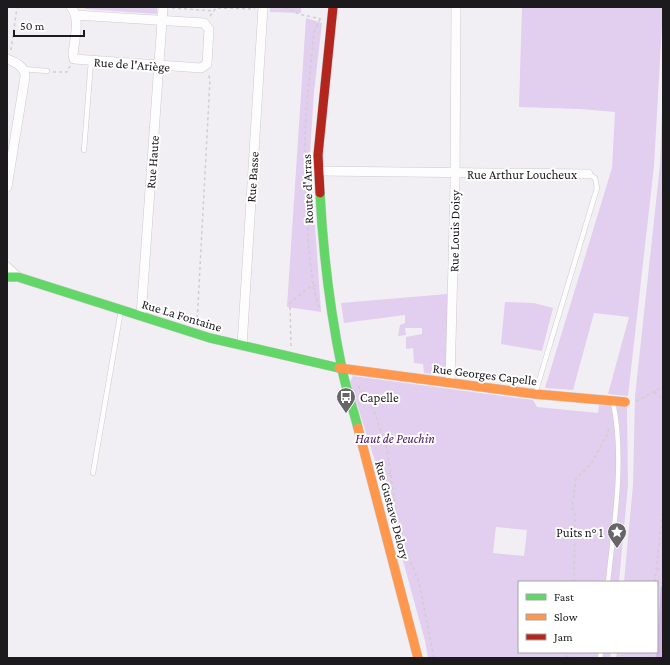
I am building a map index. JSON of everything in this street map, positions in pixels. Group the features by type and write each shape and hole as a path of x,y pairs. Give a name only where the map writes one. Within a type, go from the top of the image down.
{"main road":[{"name":"Route d'Arras","path":"333,7 322,103 318,155 322,234 328,284 342,369"},
{"name":"Rue La Fontaine","path":"7,277 18,277 196,334 342,369"},
{"name":"Rue Georges Capelle","path":"342,369 535,394 628,402"},
{"name":"Rue Gustave Delory","path":"342,369 413,634 418,658"}],"street":[{"name":"Rue Haute","path":"141,316 163,7"},
{"name":"Rue Louis Doisy","path":"450,383 455,173 456,7"},
{"name":"Rue Basse","path":"242,346 263,8"},
{"path":"73,58 73,11 162,19 206,26 207,64 204,67"},
{"name":"Rue de l'Ariège","path":"73,58 91,61 204,67"},
{"path":"7,187 25,78 23,69 9,60"},
{"name":"Rue Arthur Loucheux","path":"319,171 588,174"},
{"name":"Rue La Fontaine","path":"7,267 18,277"}],"lane":[{"path":"84,150 91,61"},
{"path":"23,69 47,71"},
{"name":"Rue Arthur Loucheux","path":"535,394 597,188 595,178 588,174"},
{"path":"93,473 121,310"},
{"path":"608,581 619,454 617,422 612,401"}],"path":[{"path":"9,60 17,7"},
{"path":"163,7 214,11"},
{"path":"285,7 299,14 324,20 323,26 330,28"},
{"path":"206,26 216,8 263,8"},
{"path":"47,71 67,72 73,58"},
{"path":"196,334 210,79 204,67"},
{"path":"291,357 290,303 311,286 328,284"},
{"path":"354,370 356,383 374,411 387,449 400,538 419,582 434,658"},
{"path":"628,402 663,387"},
{"path":"654,392 663,399"},
{"path":"574,581 574,515 572,507 576,479 591,464 607,434 610,425"},
{"path":"656,581 663,506"},
{"path":"657,570 663,567"}],"green space":[{"path":"84,7 157,7 157,14 86,9"},
{"path":"270,7 301,7 301,13 270,12"},
{"path":"522,7 663,7 654,166 628,396 608,394 629,317 594,313 573,390 545,388 612,168 615,112 519,107"},
{"path":"306,18 322,23 314,92 310,153 321,312 287,307"},
{"path":"663,80 663,658 616,658 617,653 658,653 658,581 624,581 633,485 635,396 660,165"},
{"path":"447,294 447,372 443,376 424,373 423,364 414,363 413,348 406,349 406,337 422,334 422,328 405,328 406,335 398,336 400,325 405,323 405,315 344,323 341,303"},
{"path":"505,302 534,303 553,308 542,351 501,344"},
{"name":"Haut de Peuchin","path":"353,376 533,400 537,407 598,413 599,405 627,407 628,485 619,581 518,581 518,653 611,653 610,658 428,658 425,641 380,477 350,382","holes":["496,527 527,530 524,556 493,553"]}],"shaded area":[{"path":"663,585 663,658 656,658 656,653 658,653 661,587"}],"traffic: fast":[{"path":"320,193 325,259 334,325 344,376 358,428"},
{"path":"7,277 18,277 210,338 339,368"}],"traffic: slow":[{"path":"339,368 535,394 625,402"},
{"path":"358,428 418,658"}],"traffic: jam":[{"path":"320,193 318,155 333,7"}],"place":[{"name":"Capelle","path":"346,414"},
{"name":"Puits n° 1","path":"617,549"}]}
